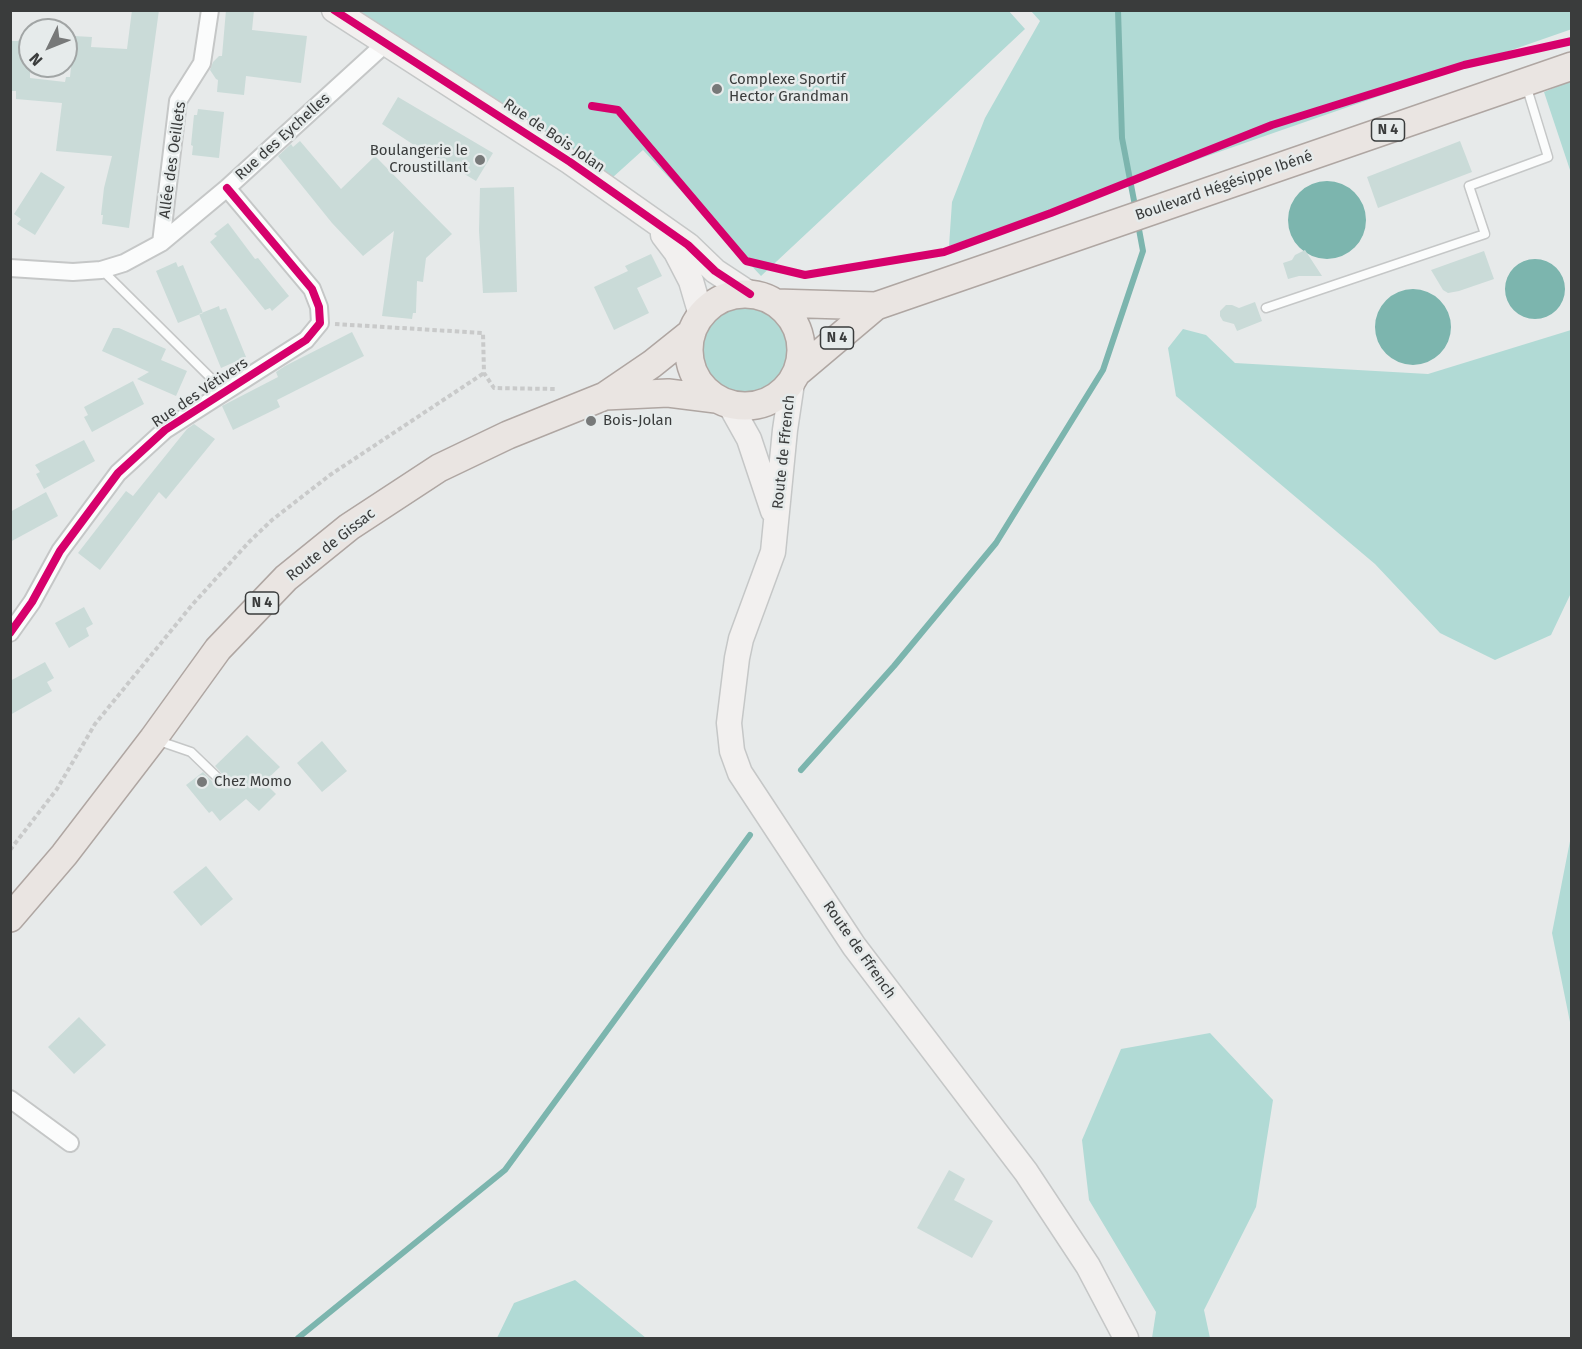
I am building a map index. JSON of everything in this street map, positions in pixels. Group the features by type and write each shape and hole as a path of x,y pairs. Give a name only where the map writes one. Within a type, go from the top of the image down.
{"main road":[{"name":"Rue de Bois Jolan","path":"334,10 570,162 688,245 715,271 750,294"},
{"name":"Boulevard Hégésippe Ibéné","path":"776,303 876,306 1572,66"},
{"name":"Rue de Bois Jolan","path":"651,219 676,252 691,281 696,324"},
{"path":"750,294 776,303 787,312 799,333 802,357 795,377 780,396 764,404 747,407 723,402 698,381 692,370 689,345 696,324 720,300 735,295 750,294"},
{"name":"Boulevard Hégésippe Ibéné","path":"795,377 876,306"},
{"name":"Route de Gissac","path":"10,918 64,855 153,739 218,649 286,578 349,527 439,468 508,435 605,396 652,364 696,324"},
{"name":"Route de Ffrench","path":"795,377 785,430 773,552 741,639 737,658 729,723 732,751 740,773 854,946 1026,1172 1088,1266 1126,1338"},
{"name":"Route de Gissac","path":"605,396 668,393 723,402"},
{"name":"Route de Ffrench","path":"723,402 749,439 776,521"}],"street":[{"name":"Allée des Oeillets","path":"161,243 178,101 202,63 210,10"},
{"name":"Rue des Eychelles","path":"10,268 73,272 101,270 124,263 161,243 227,188 386,43"},
{"path":"227,188 312,290 320,307 320,323"},
{"name":"Rue des Vétivers","path":"10,633 32,602 60,551 118,473 165,430 306,340 320,323"},
{"path":"10,1099 70,1143"}],"lane":[{"path":"1266,308 1485,234 1469,186 1548,157 1525,83"},
{"path":"101,270 224,391"},
{"path":"153,739 192,752 220,780"}],"path":[{"path":"320,323 483,333 484,373 494,388 555,389"},
{"path":"10,850 57,789 95,724 192,605 249,542 272,520 330,475 484,373"}],"shaded area":[{"name":"Complexe Sportif Hector Grandman","path":"1008,10 1025,29 761,276 643,150 612,178 347,11"},
{"path":"1571,10 1572,29 949,246 952,202 985,118 1040,21 1031,11"},
{"path":"1571,81 1571,173 1544,92"},
{"path":"1327,181 1342,184 1359,198 1366,220 1363,235 1349,252 1327,259 1312,256 1295,242 1288,220 1291,205 1305,188"},
{"path":"1535,259 1552,264 1560,272 1565,289 1560,306 1552,314 1535,319 1518,314 1510,306 1505,289 1510,272 1518,264"},
{"path":"1413,289 1427,292 1440,300 1448,313 1451,327 1448,341 1440,354 1427,362 1413,365 1399,362 1386,354 1378,341 1375,327 1378,313 1386,300 1399,292"},
{"path":"744,306 761,309 776,319 786,334 789,351 786,368 776,383 761,393 744,396 727,393 712,383 702,368 699,351 702,334 712,319 727,309"},
{"path":"1183,329 1206,335 1235,363 1428,374 1571,330 1571,593 1551,635 1495,660 1440,633 1375,564 1176,396 1168,348"},
{"path":"1571,836 1572,1027 1552,933"},
{"path":"1210,1033 1273,1100 1256,1207 1204,1310 1210,1338 1152,1338 1156,1312 1089,1200 1082,1140 1121,1049"},
{"path":"575,1280 646,1338 497,1338 514,1303"}],"building":[{"path":"132,10 159,10 129,228 102,224 104,188 112,156 56,151 62,103 16,99 16,91 10,91 12,41 18,41 18,78 65,82 66,78 78,78 78,36 92,37 91,47 127,49"},
{"path":"226,10 254,10 252,30 307,36 301,83 246,76 244,95 217,92 218,80 210,70 213,62 222,56"},
{"path":"398,97 493,153 476,181 382,124"},
{"path":"198,109 224,112 219,158 192,155 194,115 197,115"},
{"path":"300,141 341,189 375,156 452,234 426,258 423,282 417,281 416,313 413,313 412,319 382,316 394,231 363,256 332,223 278,156 291,144 293,147"},
{"path":"1460,141 1472,172 1378,208 1367,177"},
{"path":"41,172 65,187 35,235 17,224 21,219 14,214"},
{"path":"514,187 517,292 483,293 479,231 480,188"},
{"path":"228,223 255,259 258,258 289,296 272,311 270,308 265,310 210,242 217,236 214,234"},
{"path":"1305,250 1322,276 1299,276 1288,279 1283,263 1292,260 1295,255"},
{"path":"1484,251 1494,279 1459,291 1448,293 1443,290 1431,270"},
{"path":"651,254 662,276 637,288 649,313 614,330 594,287 628,271 625,266"},
{"path":"176,262 178,267 183,265 203,313 178,323 156,271"},
{"path":"1255,302 1262,321 1237,331 1234,324 1223,321 1220,316 1220,311 1226,305 1239,308"},
{"path":"219,306 220,310 226,308 246,357 221,368 199,314"},
{"path":"113,328 119,328 166,349 161,360 187,371 176,396 137,379 149,372 102,351"},
{"path":"352,332 364,356 277,400 280,407 233,430 222,406 278,377 276,372 285,366"},
{"path":"133,381 144,404 92,432 84,417 88,415 84,407"},
{"path":"194,424 215,439 166,499 159,492 100,570 78,553 126,491 133,496 187,429"},
{"path":"84,440 95,461 44,489 36,474 40,472 35,465"},
{"path":"46,492 58,516 10,542 10,512"},
{"path":"84,607 93,624 86,628 89,636 69,648 55,623"},
{"path":"45,662 54,678 47,682 52,691 10,715 10,681"},
{"path":"247,735 280,767 264,782 276,794 259,811 246,799 220,821 212,811 209,813 186,785 203,772 216,785 224,785 226,778 215,766"},
{"path":"322,741 347,771 322,792 297,763"},
{"path":"206,866 233,899 201,926 173,892"},
{"path":"79,1017 106,1045 74,1074 48,1047"},
{"path":"949,1170 965,1179 954,1200 993,1221 972,1258 917,1228"}],"waterway":[{"path":"1118,10 1122,138 1136,211"},
{"path":"801,770 894,666 996,543 1103,370 1143,251 1138,224"},
{"path":"298,1338 505,1170 750,835"}],"cycle path":[{"path":"334,10 570,162 688,245 715,271 750,294"},
{"path":"592,106 618,110 746,261 805,275 944,252 1051,213 1272,125 1464,65 1572,41"},
{"path":"10,633 32,602 60,551 118,473 165,430 306,340 320,323 319,307 312,289 227,188"}],"place":[{"name":"Complexe Sportif Hector Grandman","path":"717,89"},
{"name":"Boulangerie le Croustillant","path":"480,160"},
{"name":"Bois-Jolan","path":"591,421"},
{"name":"Chez Momo","path":"202,782"}]}
